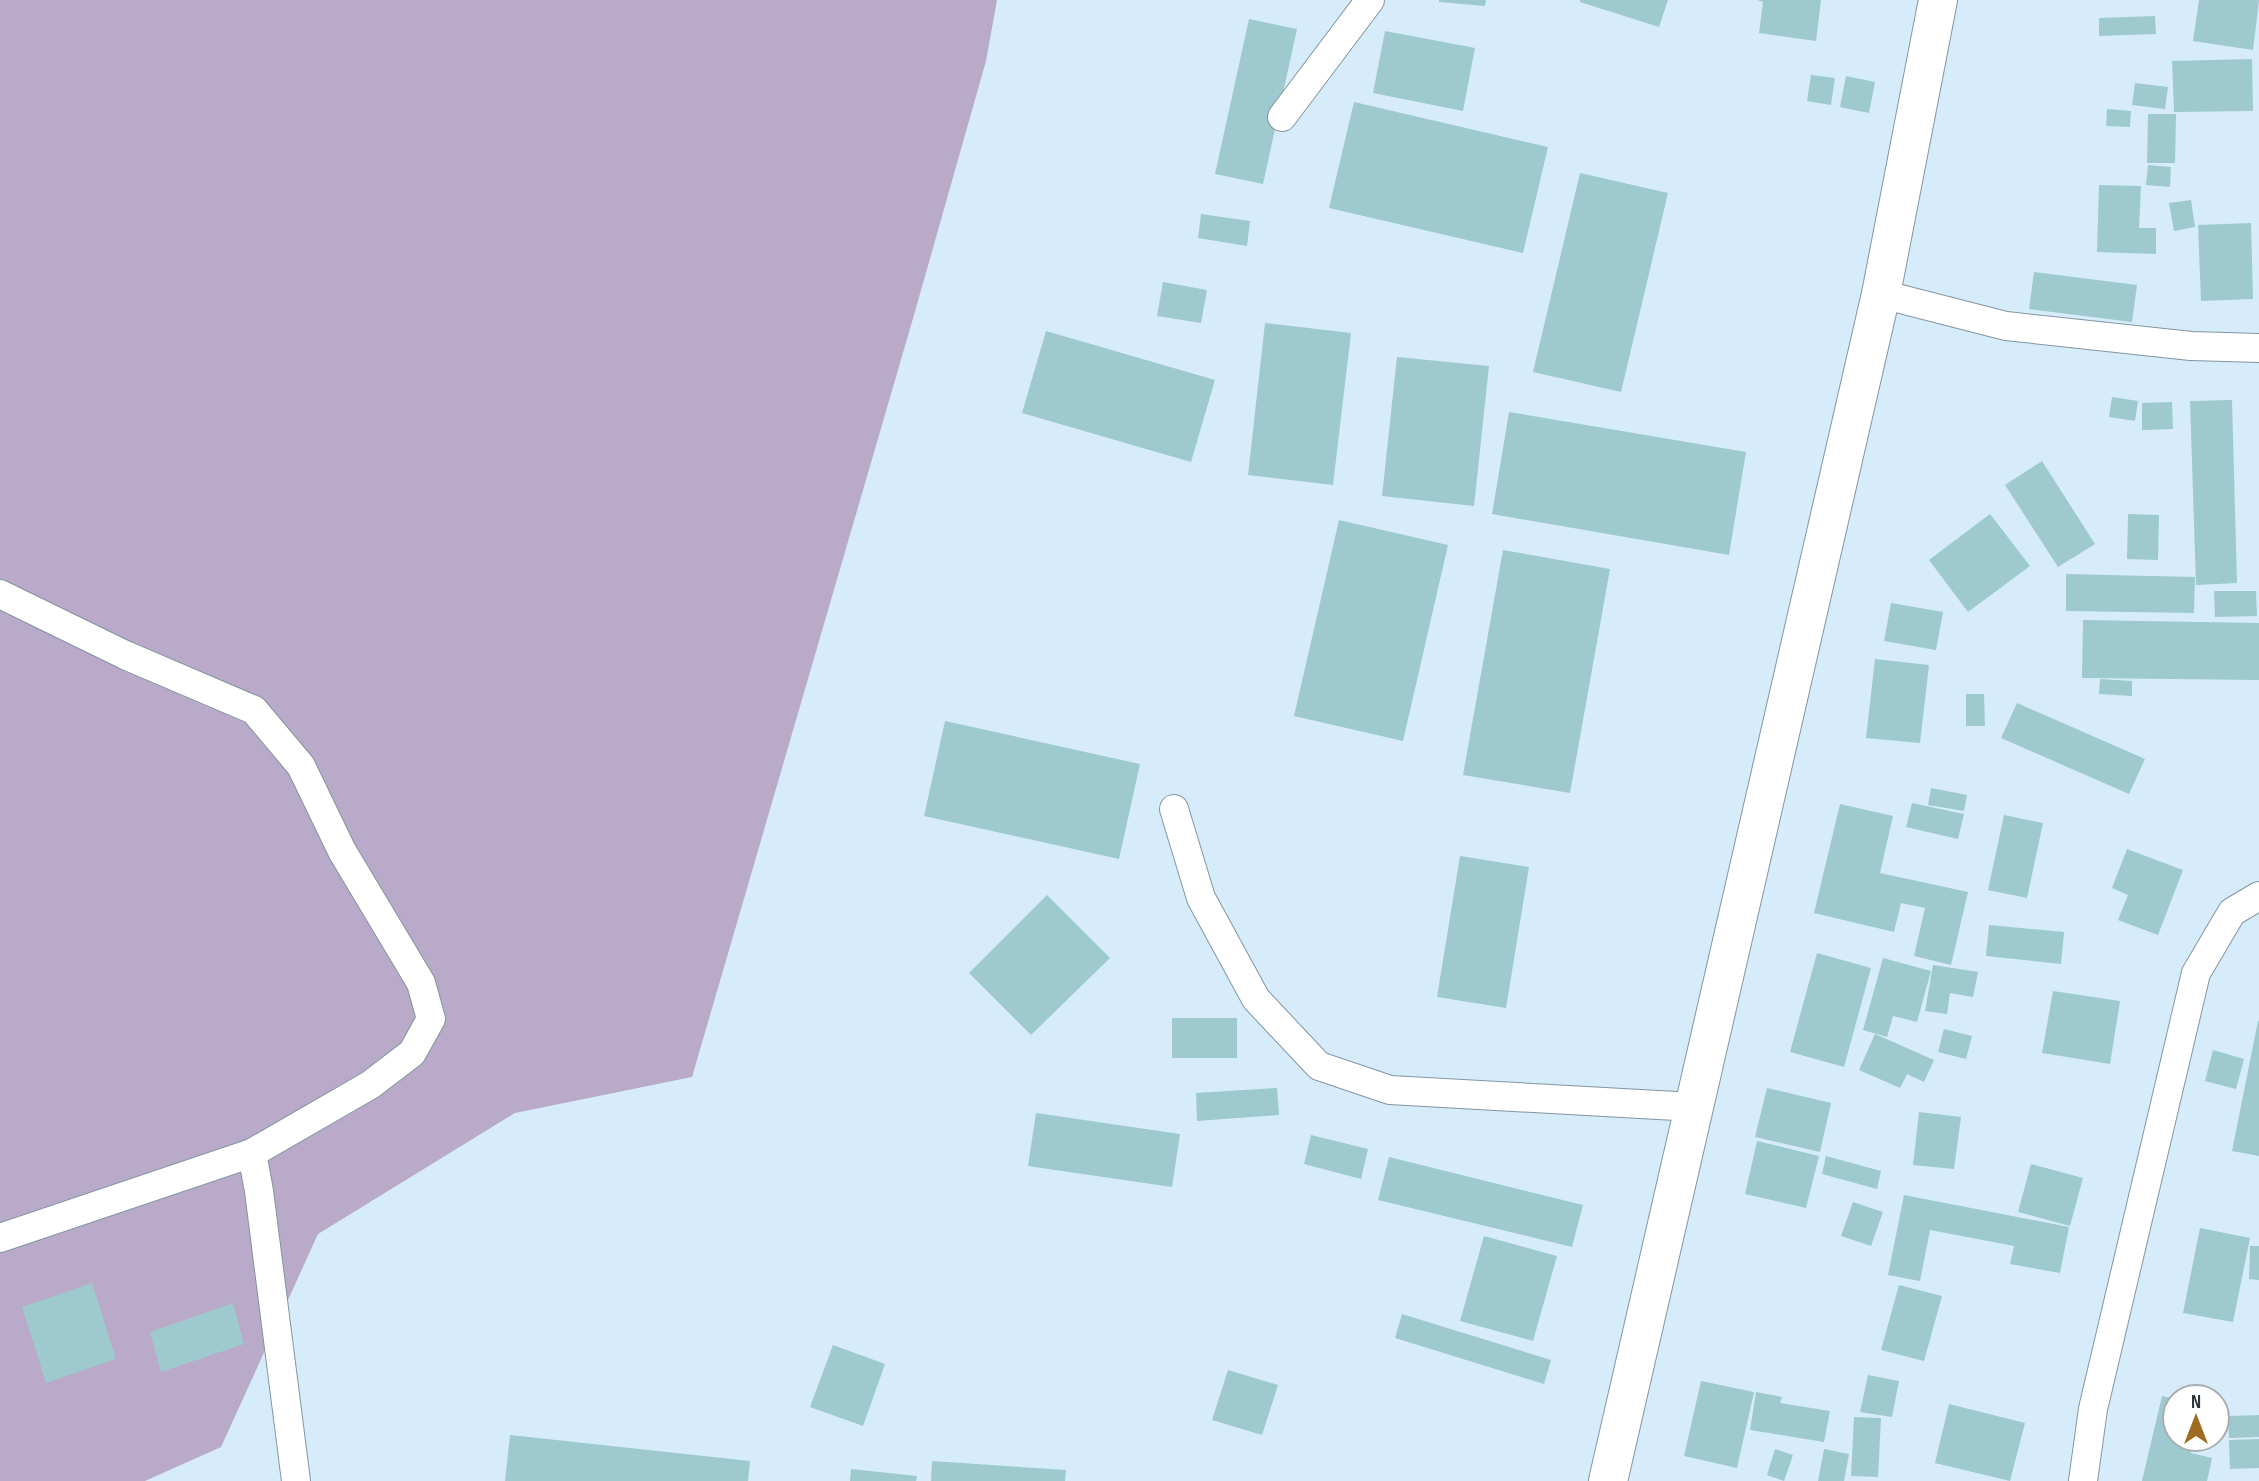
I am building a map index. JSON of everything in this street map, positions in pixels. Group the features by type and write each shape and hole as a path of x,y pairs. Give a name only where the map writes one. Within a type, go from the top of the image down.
{"main road":[{"path":"1608,1481 1881,294 1938,0"}],"street":[{"path":"1282,117 1370,0"},
{"path":"1881,294 2006,326 2191,346 2259,348"},
{"path":"0,594 125,655 254,710 301,766 342,850 421,983 431,1019 412,1053 370,1085 252,1153 0,1238"},
{"path":"1174,809 1201,898 1256,999 1319,1066 1390,1090 1694,1107"},
{"path":"2083,1481 2093,1409 2196,973 2232,912 2259,896"},
{"path":"252,1153 296,1481"}],"shaded area":[{"path":"0,0 997,0 986,61 692,1077 515,1113 318,1234 221,1447 145,1481 0,1481"}],"building":[{"path":"1439,0 1486,0 1485,6"},
{"path":"1580,0 1668,0 1659,27"},
{"path":"1757,0 1821,0 1816,41 1759,33 1763,2"},
{"path":"2199,0 2259,0 2253,50 2193,41"},
{"path":"2155,16 2156,34 2099,36 2099,18"},
{"path":"1249,19 1297,29 1263,184 1215,174"},
{"path":"1385,31 1475,48 1463,111 1373,93"},
{"path":"2252,59 2253,111 2174,112 2172,61"},
{"path":"1811,75 1835,78 1831,105 1807,101"},
{"path":"1846,76 1875,82 1869,113 1840,107"},
{"path":"2135,83 2168,87 2165,109 2132,105"},
{"path":"1354,102 1548,147 1523,253 1329,208"},
{"path":"2107,109 2131,111 2130,127 2106,126"},
{"path":"2148,114 2176,114 2175,163 2147,163"},
{"path":"2148,165 2171,167 2170,187 2146,185"},
{"path":"1580,173 1668,193 1621,392 1533,372"},
{"path":"2099,185 2141,186 2139,228 2156,228 2156,254 2097,252"},
{"path":"2191,200 2195,227 2174,231 2169,203"},
{"path":"1201,214 1250,221 1247,246 1198,238"},
{"path":"2251,223 2253,299 2201,301 2198,225"},
{"path":"2034,272 2137,285 2132,322 2029,309"},
{"path":"1163,282 1207,290 1201,323 1157,316"},
{"path":"1265,323 1351,333 1333,485 1248,475"},
{"path":"1046,331 1215,380 1191,462 1022,413"},
{"path":"1397,357 1489,366 1474,506 1382,496"},
{"path":"2112,397 2138,401 2135,421 2109,417"},
{"path":"2232,400 2237,583 2196,585 2190,401"},
{"path":"2172,402 2173,429 2142,430 2142,403"},
{"path":"1509,412 1746,452 1729,555 1492,514"},
{"path":"2042,461 2095,544 2058,567 2005,485"},
{"path":"1990,514 2030,566 1968,612 1929,560"},
{"path":"2128,514 2159,515 2158,560 2127,559"},
{"path":"1339,520 1448,545 1403,741 1294,716"},
{"path":"1503,550 1610,569 1570,793 1463,775"},
{"path":"2066,574 2195,577 2194,613 2066,611"},
{"path":"2214,591 2256,591 2257,616 2215,617"},
{"path":"1891,603 1943,612 1936,650 1884,641"},
{"path":"2083,620 2259,623 2259,680 2082,678"},
{"path":"1875,659 1929,665 1920,743 1866,738"},
{"path":"2100,679 2132,681 2132,696 2099,694"},
{"path":"1966,694 1984,694 1985,726 1966,726"},
{"path":"2017,703 2145,759 2129,794 2001,738"},
{"path":"945,721 1140,764 1119,859 924,816"},
{"path":"1931,788 1967,795 1964,811 1928,805"},
{"path":"1912,803 1964,814 1958,839 1906,827"},
{"path":"1840,804 1893,816 1880,873 1968,892 1951,965 1914,956 1925,908 1901,903 1894,932 1814,913"},
{"path":"2004,815 2043,823 2027,898 1988,890"},
{"path":"2127,849 2183,870 2158,935 2118,920 2128,895 2112,888"},
{"path":"1460,856 1529,867 1506,1008 1437,997"},
{"path":"1047,895 1110,958 1031,1035 969,973"},
{"path":"1989,925 2064,932 2061,964 1986,956"},
{"path":"1817,953 1871,968 1844,1067 1790,1052"},
{"path":"1883,958 1931,971 1917,1022 1893,1016 1887,1037 1863,1030"},
{"path":"1933,965 1978,972 1973,997 1950,993 1947,1014 1925,1011"},
{"path":"2053,991 2120,1001 2110,1064 2042,1053"},
{"path":"1172,1018 1237,1018 1237,1058 1172,1058"},
{"path":"2259,1021 2259,1156 2232,1151"},
{"path":"1944,1029 1972,1036 1966,1059 1938,1052"},
{"path":"1875,1034 1934,1060 1924,1082 1907,1074 1900,1088 1859,1070"},
{"path":"2213,1050 2244,1059 2236,1089 2205,1081"},
{"path":"1277,1088 1279,1115 1197,1121 1196,1093"},
{"path":"1767,1088 1831,1103 1820,1152 1755,1137"},
{"path":"1919,1112 1961,1117 1954,1169 1913,1165"},
{"path":"1036,1113 1180,1134 1172,1187 1028,1166"},
{"path":"1311,1135 1368,1149 1361,1179 1304,1164"},
{"path":"1757,1141 1819,1156 1806,1208 1745,1194"},
{"path":"1826,1156 1881,1171 1877,1189 1822,1174"},
{"path":"1389,1157 1583,1205 1572,1247 1378,1200"},
{"path":"2031,1164 2083,1178 2070,1226 2018,1212"},
{"path":"1904,1195 2069,1227 2060,1273 2010,1264 2014,1246 1930,1230 1920,1281 1888,1275"},
{"path":"1853,1202 1883,1212 1871,1246 1841,1236"},
{"path":"2200,1228 2250,1238 2233,1322 2183,1313"},
{"path":"1484,1236 1557,1256 1533,1341 1460,1321"},
{"path":"2250,1246 2259,1246 2259,1280 2249,1279"},
{"path":"92,1283 116,1359 46,1383 22,1307"},
{"path":"1899,1285 1942,1296 1924,1361 1881,1350"},
{"path":"233,1303 244,1344 161,1372 150,1332"},
{"path":"1402,1314 1551,1360 1544,1384 1395,1338"},
{"path":"833,1345 885,1364 863,1426 810,1407"},
{"path":"1228,1370 1278,1385 1262,1435 1212,1420"},
{"path":"1868,1375 1899,1381 1892,1417 1860,1412"},
{"path":"1701,1381 1754,1392 1737,1468 1684,1456"},
{"path":"1756,1392 1782,1397 1780,1403 1830,1411 1824,1442 1750,1430"},
{"path":"2161,1400 2161,1453 2191,1453 2212,1458 2207,1481 2142,1481"},
{"path":"1949,1404 2025,1423 2010,1481 1935,1463"},
{"path":"2259,1415 2259,1437 2231,1438 2231,1416"},
{"path":"1854,1417 1881,1418 1878,1477 1851,1476"},
{"path":"510,1435 750,1461 748,1481 505,1481"},
{"path":"2259,1439 2259,1468 2230,1469 2231,1440"},
{"path":"1775,1449 1793,1455 1784,1481 1767,1475"},
{"path":"1824,1449 1849,1454 1844,1481 1818,1481"},
{"path":"932,1461 1066,1470 1065,1481 931,1481"},
{"path":"851,1469 917,1476 916,1481 850,1481"}]}
